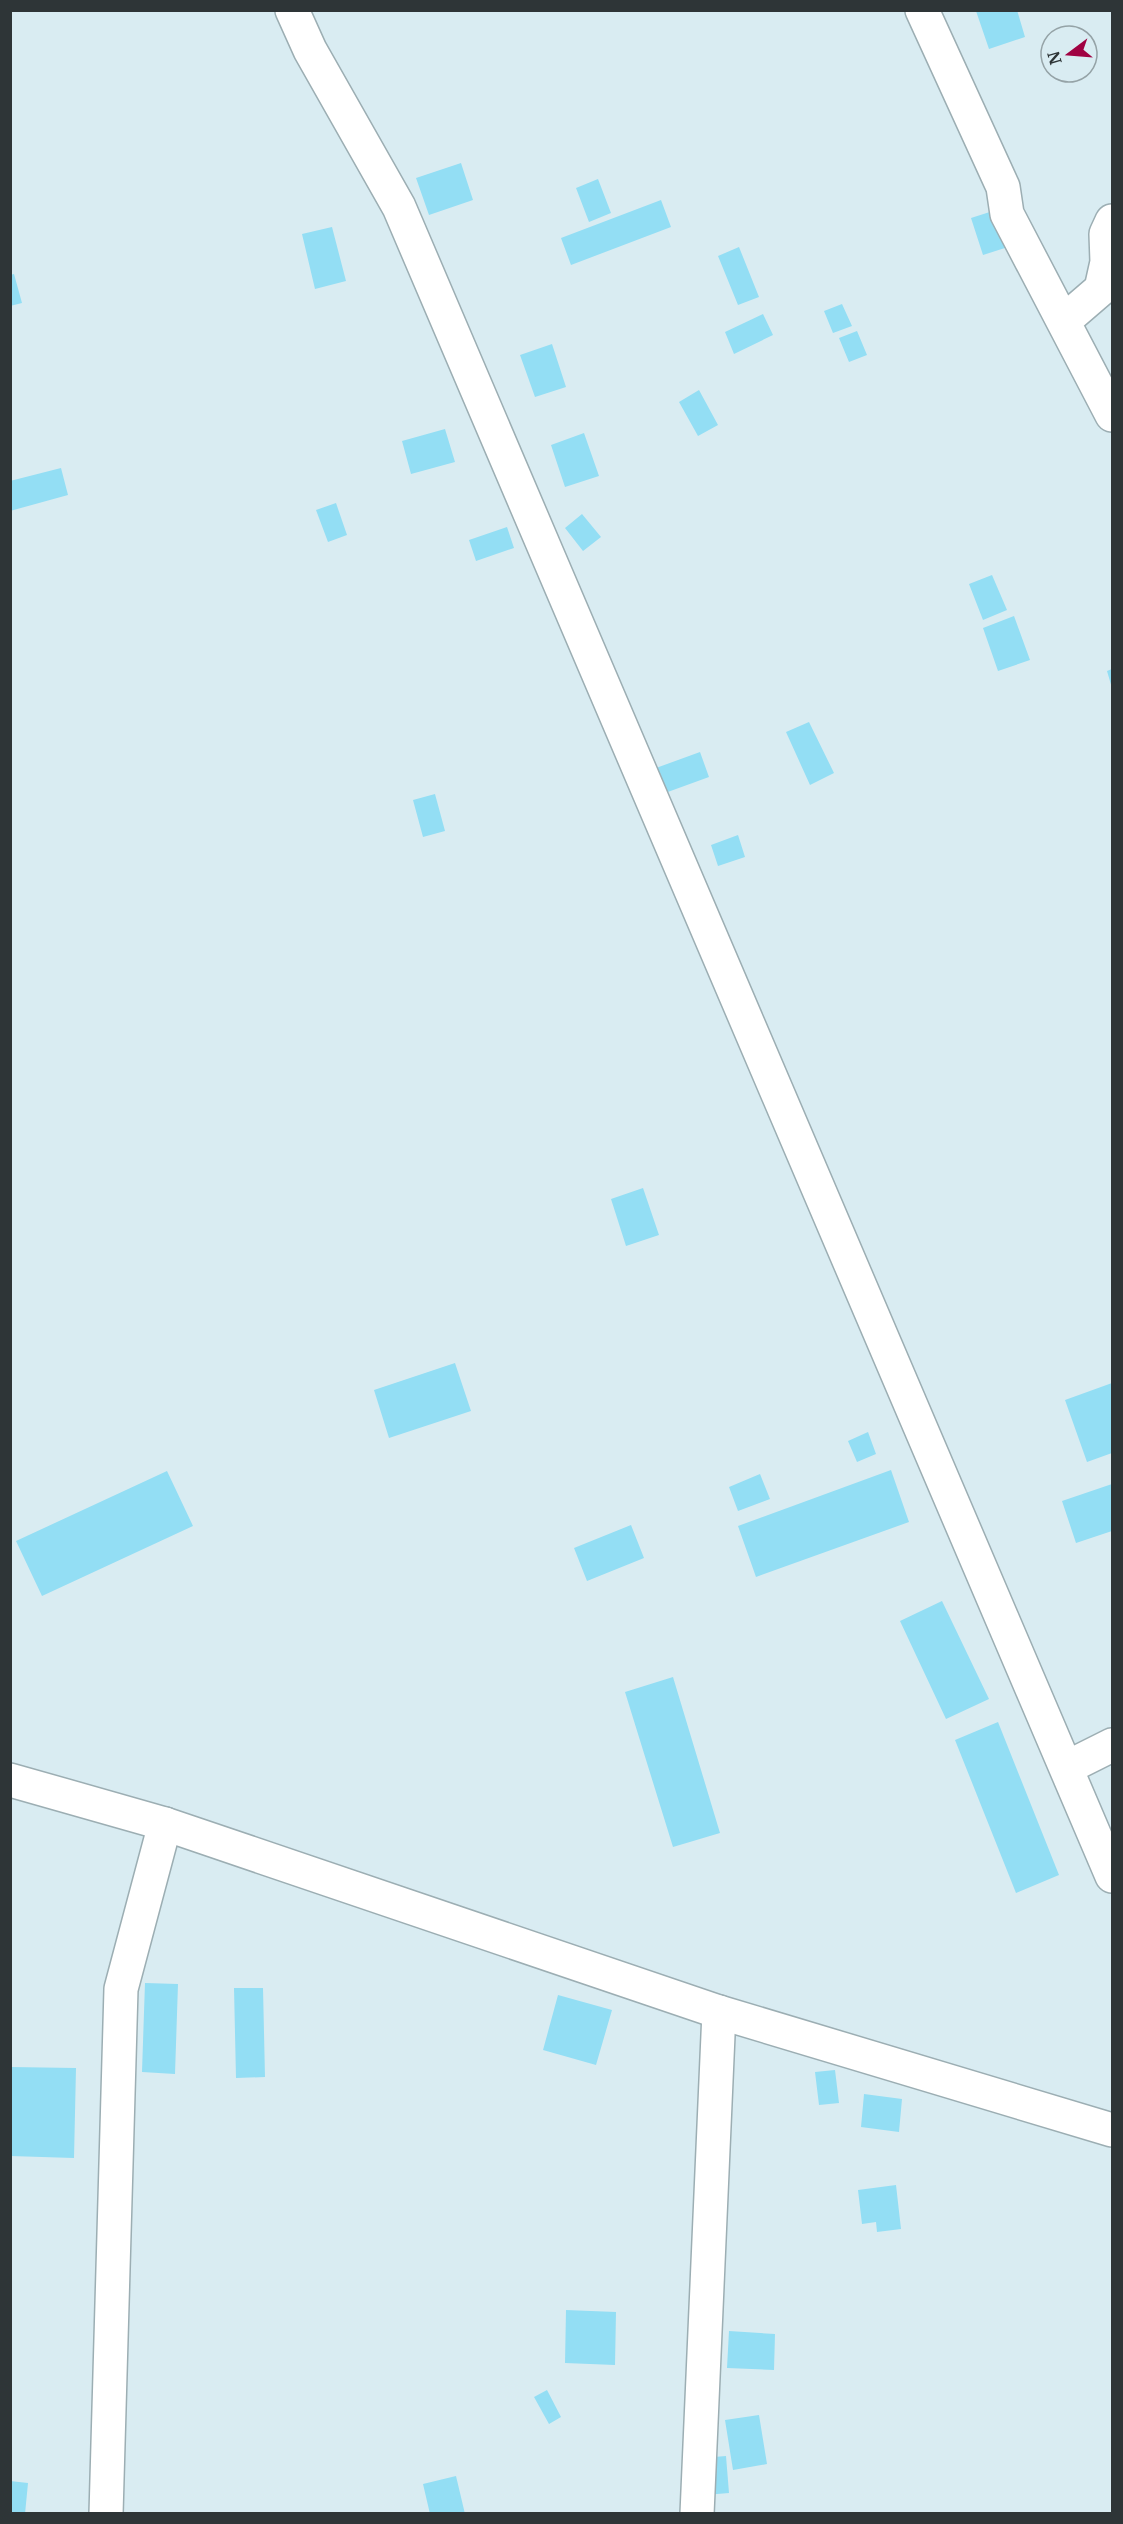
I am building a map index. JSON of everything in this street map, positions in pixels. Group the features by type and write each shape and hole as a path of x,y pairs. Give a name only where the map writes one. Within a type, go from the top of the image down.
{"street":[{"path":"292,10 310,50 399,207 1113,1876"},
{"path":"922,10 1003,187 1007,214 1113,414"},
{"path":"1065,320 1101,289 1107,262 1106,234 1113,221"},
{"path":"1066,1767 1113,1744"},
{"path":"10,1780 165,1824 718,2012 1113,2130"},
{"path":"106,2514 121,1989 165,1824"},
{"path":"697,2514 718,2012"}],"building":[{"path":"1017,10 1025,37 989,49 976,11"},
{"path":"461,163 473,200 429,215 416,178"},
{"path":"598,179 611,213 589,222 576,188"},
{"path":"661,200 671,227 571,265 561,238"},
{"path":"996,210 1008,247 983,255 971,218"},
{"path":"332,227 346,281 315,289 302,234"},
{"path":"739,247 759,297 738,305 718,256"},
{"path":"14,274 22,303 10,306 10,275"},
{"path":"842,304 852,326 833,333 824,311"},
{"path":"763,314 773,335 734,354 725,332"},
{"path":"857,331 867,355 849,362 839,338"},
{"path":"552,344 566,387 535,397 520,355"},
{"path":"699,390 718,425 698,436 679,402"},
{"path":"445,429 455,462 411,474 402,441"},
{"path":"584,433 599,476 565,487 551,445"},
{"path":"61,468 68,495 10,511 10,481"},
{"path":"336,503 347,535 328,542 316,510"},
{"path":"582,514 601,537 583,551 565,528"},
{"path":"507,527 514,548 476,561 469,540"},
{"path":"992,575 1007,610 983,620 969,584"},
{"path":"1014,616 1030,660 998,671 983,628"},
{"path":"1112,669 1112,688 1107,671"},
{"path":"809,722 834,773 810,785 786,732"},
{"path":"700,752 709,777 665,793 656,768"},
{"path":"435,794 445,831 423,837 413,800"},
{"path":"738,835 745,857 718,866 711,845"},
{"path":"643,1188 659,1235 626,1246 611,1199"},
{"path":"455,1363 471,1411 389,1438 374,1390"},
{"path":"1112,1383 1112,1453 1087,1462 1065,1400"},
{"path":"868,1432 876,1454 857,1462 848,1441"},
{"path":"891,1470 909,1522 756,1577 738,1526"},
{"path":"167,1471 193,1526 42,1596 16,1541"},
{"path":"760,1474 770,1499 738,1511 729,1487"},
{"path":"1112,1484 1112,1531 1076,1543 1062,1501"},
{"path":"631,1525 644,1558 587,1581 574,1548"},
{"path":"942,1601 989,1699 946,1719 900,1621"},
{"path":"673,1677 720,1833 673,1847 625,1692"},
{"path":"998,1722 1059,1875 1016,1893 955,1740"},
{"path":"145,1983 178,1984 175,2074 142,2072"},
{"path":"234,1988 263,1988 265,2077 236,2078"},
{"path":"558,1995 612,2010 596,2065 543,2050"},
{"path":"10,2067 76,2068 74,2158 10,2156"},
{"path":"835,2070 839,2103 819,2105 815,2072"},
{"path":"864,2094 902,2099 899,2132 861,2127"},
{"path":"896,2185 901,2229 877,2232 876,2222 862,2224 858,2190"},
{"path":"566,2310 616,2312 615,2365 565,2363"},
{"path":"729,2331 775,2334 774,2370 727,2368"},
{"path":"547,2390 561,2417 549,2424 534,2397"},
{"path":"759,2415 767,2464 733,2470 725,2420"},
{"path":"726,2456 729,2493 705,2495 702,2458"},
{"path":"456,2476 465,2514 430,2514 423,2484"},
{"path":"10,2481 28,2483 25,2514 10,2514"}]}
